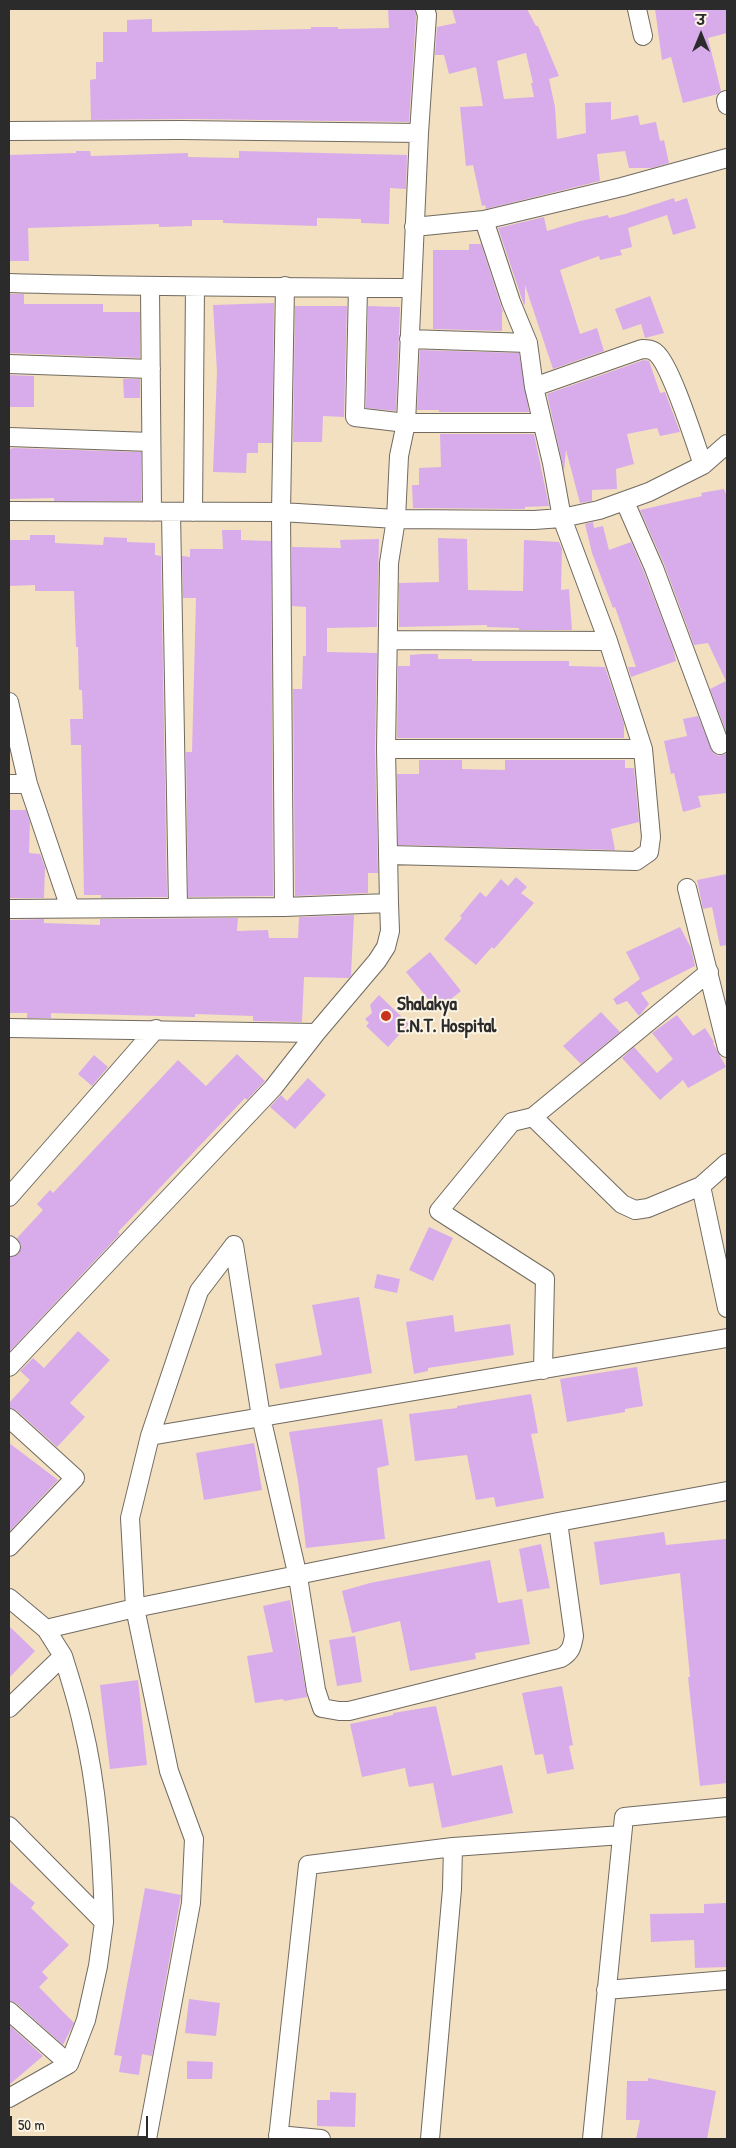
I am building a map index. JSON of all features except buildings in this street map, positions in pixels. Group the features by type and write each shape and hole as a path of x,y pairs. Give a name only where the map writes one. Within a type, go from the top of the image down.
{"street":[{"path":"9,1367 273,1088 316,1033 377,961 386,947 390,931 386,749 389,563 396,519 399,456 406,423 414,227 427,15 425,9"},
{"path":"637,9 643,36"},
{"path":"9,131 180,130 419,133"},
{"path":"414,227 484,220 622,187 727,158"},
{"path":"388,855 636,861 649,852 651,837 644,749 608,641 562,518 551,456 541,423 534,387 528,343 511,302 484,220"},
{"path":"9,283 150,287 285,286 411,288"},
{"path":"284,907 281,512 285,286"},
{"path":"150,287 152,512"},
{"path":"193,512 195,287"},
{"path":"358,288 355,417 406,423 541,423"},
{"path":"409,339 528,343"},
{"path":"534,387 642,349 650,350 662,359 707,462"},
{"path":"9,364 151,369"},
{"path":"9,437 151,442"},
{"path":"9,512 281,512 396,519 534,520 562,518 625,502 649,492 707,462 727,444"},
{"path":"625,502 654,568 720,745"},
{"path":"171,512 178,907"},
{"path":"388,640 608,641"},
{"path":"9,702 28,784 70,908"},
{"path":"386,749 644,749"},
{"path":"9,784 28,784"},
{"path":"687,888 727,1048"},
{"path":"9,909 284,907 389,903"},
{"path":"543,1370 545,1279 439,1211 512,1122 533,1117 709,972"},
{"path":"9,1028 316,1033"},
{"path":"9,1197 156,1029"},
{"path":"533,1117 622,1204 635,1210 648,1208 701,1186 727,1163"},
{"path":"701,1186 727,1308"},
{"path":"147,2139 192,1903 194,1839 169,1771 130,1610 130,1518 150,1436 199,1291 234,1245 261,1417 298,1577 316,1690 322,1708 339,1712 349,1710 560,1658 568,1654 571,1650 574,1636 558,1522"},
{"path":"150,1436 727,1338"},
{"path":"9,1418 75,1478 9,1547"},
{"path":"46,1629 558,1522 727,1491"},
{"path":"9,1598 46,1629 63,1656 82,1723 95,1791 102,1869 104,1922 98,1966 86,2020 69,2064 9,2098"},
{"path":"9,1708 63,1656"},
{"path":"592,2139 624,1817 727,1807"},
{"path":"9,1826 104,1922"},
{"path":"321,2139 278,2137 308,1865 453,1847 622,1835"},
{"path":"430,2139 452,1889 453,1847"},
{"path":"606,1990 727,1980"},
{"path":"9,2010 69,2064"}],"place":[{"name":"Shalakya E.N.T. Hospital","path":"386,1016"}]}
